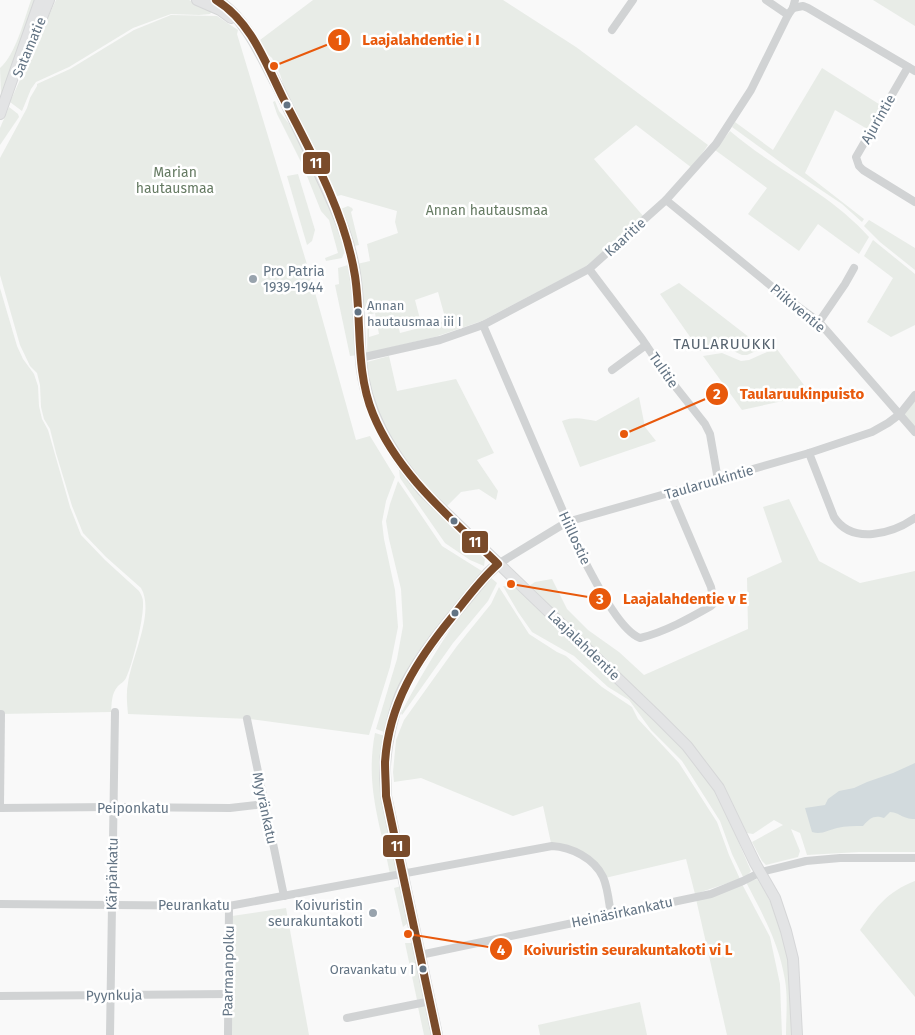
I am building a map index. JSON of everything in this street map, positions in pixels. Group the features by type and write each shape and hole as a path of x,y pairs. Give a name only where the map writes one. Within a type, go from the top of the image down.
{"street":[{"name":"Satamatie","path":"0,114 40,0"},
{"name":"Satamatie","path":"8,94 32,44 49,0"},
{"name":"Laajalahdentie","path":"197,0 220,10 244,27"},
{"name":"Laajalahdentie","path":"216,0 229,9 256,44 336,208 352,258 358,290 360,358 369,404 383,435 395,456 423,491 607,666 687,746 719,788 755,863 775,898 786,931 793,959 797,1035"},
{"path":"612,30 633,0"},
{"path":"766,0 792,8 803,6 808,8 911,69"},
{"name":"Kaaritie","path":"360,358 440,340 484,325 589,269 666,200 716,144 751,90 792,8"},
{"name":"Ajurintie","path":"911,69 856,157 859,166 863,170 915,202"},
{"name":"Piikiventie","path":"666,200 781,294 819,322 915,432"},
{"path":"819,322 854,268"},
{"name":"Tulitie","path":"589,269 667,376 705,424 710,434 718,480"},
{"name":"Hiillostie","path":"484,325 566,522 584,560 602,593 623,625 640,638 649,636 706,610 714,602 711,588 671,493"},
{"path":"612,370 646,345"},
{"name":"Taularuukintie","path":"498,564 566,522 809,454 872,432 900,414 915,395"},
{"path":"809,454 834,518 847,531 875,534 890,531 915,518"},
{"path":"437,1035 386,796 385,769 392,724 402,692 422,655 488,573 498,564"},
{"name":"Kärpänkatu","path":"110,1035 114,712"},
{"path":"0,807 1,714"},
{"name":"Myyränkatu","path":"247,719 284,896"},
{"name":"Peiponkatu","path":"0,807 230,808 265,804"},
{"name":"Peurankatu","path":"0,904 229,906 538,848 561,846 579,854 599,870 603,878 611,915"},
{"name":"Heinäsirkankatu","path":"420,955 711,894 761,872 821,858 915,858"},
{"name":"Paarmanpolku","path":"228,1035 229,906"},
{"name":"Pyynkuja","path":"0,996 228,994"},
{"path":"347,1018 431,1001"}],"green space":[{"path":"31,0 36,0 1,96 0,68 6,62 15,46"},
{"path":"56,0 189,0 213,10 210,14 171,14 133,28 69,67 36,82 22,111 10,102"},
{"name":"Annan hautausmaa","path":"313,0 503,0 576,47 708,145 692,168 636,125 594,159 644,217 585,267 482,321 435,337 367,353 368,309 364,309 357,264 370,261 367,244 398,233 395,222 397,211 341,195 334,197 284,87 280,74 272,58 264,51 260,40","holes":["438,292 446,321 400,333 398,325 420,319 415,300","375,313 379,334 369,337 369,315"]},
{"path":"873,0 915,0 915,26"},
{"name":"Marian hautausmaa","path":"171,15 217,16 238,30 237,34 309,271 356,440 370,436 395,477 386,501 382,522 395,590 398,627 390,667 369,735 250,719 128,714 127,687 144,621 145,598 141,588 106,557 83,533 72,506 50,429 44,419 37,373 30,366 20,345 0,275 0,158 27,108 37,84 70,69 134,30"},
{"path":"822,68 882,106 869,130 835,110 805,173 864,219 862,222 842,204 732,127 735,122 773,150"},
{"path":"275,101 306,156 334,219 345,251 342,258 326,261 325,258 338,253 329,220 321,211 303,166 277,114 273,102"},
{"path":"9,107 19,117 0,145 0,128"},
{"path":"730,131 854,221 869,237 859,254 818,224 799,251 748,214 767,188 715,150"},
{"path":"298,174 315,230 312,241 307,245 287,176"},
{"path":"348,206 353,210 351,212 359,245 354,246 341,209"},
{"path":"869,220 915,248 915,270 880,242 864,226"},
{"path":"873,240 915,274 915,325 891,337 867,322 893,278 864,256"},
{"path":"348,265 352,279 358,355 350,356 335,285 339,284 338,268"},
{"path":"679,283 763,348 747,355 723,348 700,351 660,294"},
{"path":"0,288 17,346 23,359 34,374 38,386 42,419 48,430 70,507 81,535 139,591 143,599 142,619 135,652 126,678 114,692 111,712 0,714"},
{"path":"776,348 807,389 792,399 742,410 703,356 722,353 741,361 749,360"},
{"path":"389,356 397,391 456,379 494,453 477,460 498,491 496,500 479,489 461,492 447,506 423,485 402,460 373,403 367,362"},
{"path":"639,397 645,427 656,441 580,467 562,421 575,418 596,421"},
{"path":"915,399 915,428 903,413"},
{"path":"399,469 485,559 484,566 470,560 445,543 400,478"},
{"path":"398,481 442,546 485,573 437,627 416,656 397,693 387,733 376,729 397,659 403,626 401,589 386,521"},
{"path":"789,499 819,561 860,583 915,571 915,852 859,852 807,855 800,833 791,829 800,851 798,857 766,865 752,842 783,825 774,820 753,834 747,833 719,785 648,703 529,586 535,582 552,579 567,609 588,630 619,652 644,675 748,629 747,578 782,562 763,507"},
{"path":"489,576 497,583 488,601 453,643 402,715 401,713 431,659"},
{"path":"503,586 516,588 524,594 656,719 703,770 735,829 736,836 751,871 744,879 732,854 720,821 682,761 651,730 629,700 608,687 574,656 532,632"},
{"path":"499,587 529,634 566,656 602,687 632,707 638,719 679,763 717,822 740,879 695,894 686,859 605,878 592,861 551,843 543,806 513,816 421,778 394,782 396,740 404,720 457,646 491,604"},
{"path":"375,733 385,736 381,769 399,872 390,874 378,821 373,787 372,752"},
{"path":"757,879 768,896 776,915 787,954 792,995 793,1035 786,1035 786,987 779,954 770,930 746,882"},
{"path":"915,881 915,997 860,930 883,901 905,885"},
{"path":"742,884 770,937 780,984 782,1035 727,1035 696,899"},
{"path":"401,886 409,922 403,927 394,888"},
{"path":"286,908 309,1035 231,1035 232,916"},
{"path":"405,943 413,943 426,998 417,1000"},
{"path":"640,1002 647,1035 540,1035 538,1025"},
{"path":"427,1006 433,1035 424,1035 418,1007"}],"shaded area":[{"path":"915,763 915,819 890,812 884,818 872,818 863,826 840,827 822,833 812,832 805,808 825,805 828,799 839,791 854,788"}],"transit line":[{"name":"11","path":"216,0 239,19 264,58 316,162 344,229 355,276 361,363 367,397 373,414 384,436 411,476 445,513 498,564 440,632 407,683 392,720 385,762 386,796 437,1035"}],"place":[{"name":"Laajalahdentie i I","path":"274,66"},
{"name":"Pro Patria 1939-1944","path":"253,279"},
{"name":"Annan hautausmaa iii I","path":"358,312"},
{"name":"Taularuukinpuisto","path":"624,434"},
{"name":"Laajalahdentie v E","path":"511,584"},
{"name":"Koivuristin seurakuntakoti","path":"373,913"},
{"name":"Koivuristin seurakuntakoti vi L","path":"408,934"},
{"name":"Oravankatu v I","path":"423,969"}],"district":[{"name":"TAULARUUKKI","path":"725,344"}]}
